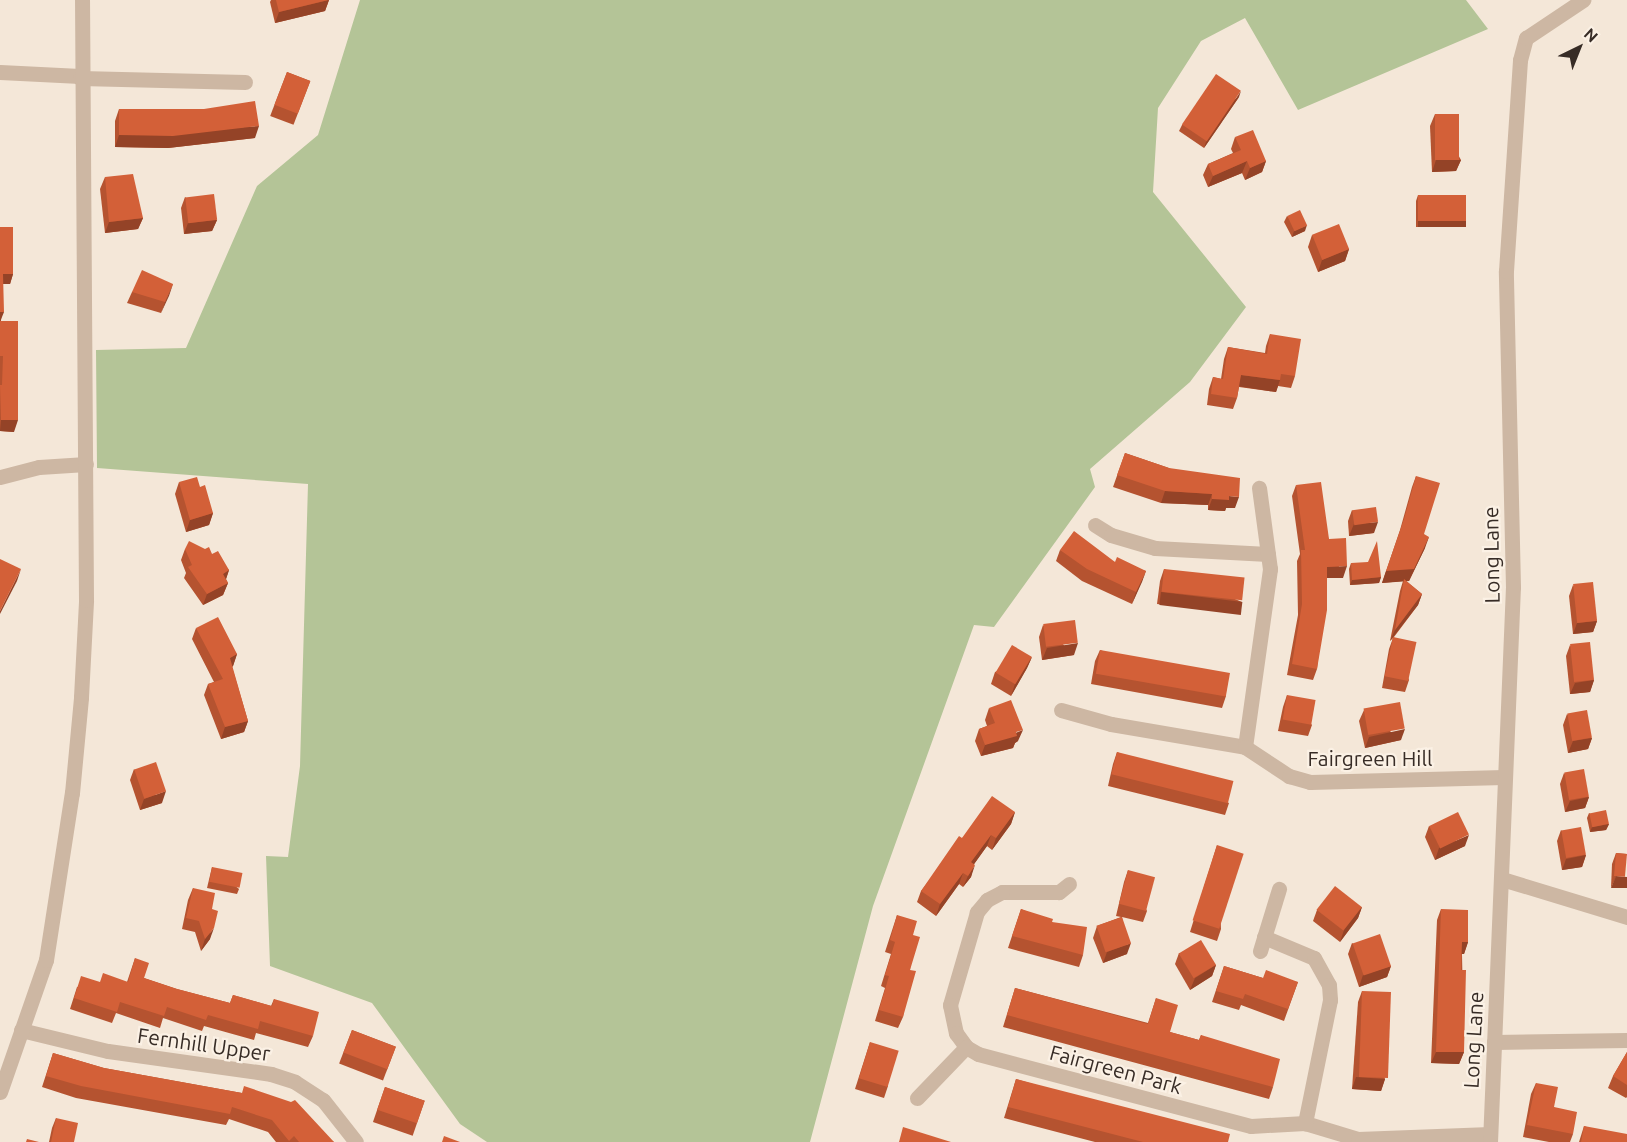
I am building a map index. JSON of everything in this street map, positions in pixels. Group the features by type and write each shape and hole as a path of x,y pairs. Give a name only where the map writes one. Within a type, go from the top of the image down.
{"street":[{"path":"0,1092 46,960 72,793 86,600 80,77 82,0"},
{"name":"Long Lane","path":"1490,1138 1514,568 1506,272 1520,60 1526,39 1583,0"},
{"path":"0,72 245,82"},
{"path":"0,477 39,467 86,464"},
{"path":"1245,747 1270,569 1259,488"},
{"path":"1095,525 1111,535 1155,548 1268,554"},
{"name":"Fairgreen Hill","path":"1061,710 1111,724 1245,747 1289,776 1310,782 1504,777"},
{"path":"1502,879 1627,917"},
{"path":"917,1098 966,1047 956,1033 950,1005 977,912 987,900 1002,892 1059,892 1069,884"},
{"path":"1279,890 1262,944 1314,958 1329,985 1330,1000 1305,1123"},
{"name":"Fernhill Upper","path":"21,1030 108,1051 272,1074 295,1082 323,1100 356,1142"},
{"path":"1494,1042 1627,1040"},
{"name":"Fairgreen Park","path":"966,1047 978,1054 1258,1126 1305,1123 1358,1138 1490,1138"},
{"path":"1255,1142 1258,1126"}],"green space":[{"path":"360,0 1466,0 1488,29 1298,110 1245,18 1201,41 1158,108 1153,192 1246,307 1190,382 1090,469 1095,487 994,627 974,625 873,906 810,1142 487,1142 460,1124 372,1003 270,966 266,856 288,857 300,766 308,484 97,468 96,350 186,348 257,186 318,135"}],"building":[{"path":"276,0 328,0 279,12"},
{"path":"287,72 310,81 298,114 274,105"},
{"path":"1216,74 1241,91 1207,141 1182,125"},
{"path":"255,101 259,126 173,136 119,135 119,109 204,109"},
{"path":"1435,114 1459,114 1459,160 1435,160"},
{"path":"1253,130 1266,161 1250,168 1247,161 1213,176 1208,164 1241,150 1235,137"},
{"path":"133,174 143,218 109,222 105,177"},
{"path":"214,194 217,220 188,223 185,198"},
{"path":"1418,195 1466,195 1466,221 1418,221"},
{"path":"1300,210 1307,225 1294,231 1287,216"},
{"path":"1339,224 1349,249 1322,260 1312,235"},
{"path":"0,227 13,227 13,274 3,274 4,312 0,312"},
{"path":"142,270 173,284 165,302 132,292"},
{"path":"0,321 18,321 18,420 1,420 0,385 2,385 3,356 0,356"},
{"path":"1270,334 1301,339 1295,376 1281,374 1280,380 1241,375 1237,398 1211,394 1213,377 1223,379 1228,347 1267,354"},
{"path":"1125,453 1169,468 1240,478 1239,497 1229,496 1229,500 1212,499 1212,494 1165,491 1117,475"},
{"path":"1416,476 1440,483 1424,534 1429,537 1414,569 1386,571 1404,519"},
{"path":"197,477 200,487 205,485 213,513 190,520 179,482"},
{"path":"1321,482 1329,539 1346,538 1347,566 1327,567 1327,610 1317,669 1292,664 1302,604 1301,550 1305,550 1296,485"},
{"path":"1376,507 1378,522 1354,525 1352,510"},
{"path":"1074,531 1115,562 1117,557 1146,571 1136,592 1087,569 1060,550"},
{"path":"189,541 205,549 209,547 212,554 218,551 229,570 223,574 228,583 207,594 188,567 192,565 185,549"},
{"path":"1377,541 1381,577 1352,580 1351,563 1368,562"},
{"path":"0,559 21,569 0,611"},
{"path":"1164,569 1245,577 1242,600 1162,592"},
{"path":"1404,579 1422,594 1395,630"},
{"path":"1593,582 1597,621 1577,623 1573,584"},
{"path":"218,617 237,654 230,658 248,721 225,727 208,684 223,679 196,628"},
{"path":"1075,620 1078,643 1046,647 1043,624"},
{"path":"1393,637 1416,642 1408,681 1385,676"},
{"path":"1590,642 1594,680 1574,682 1570,644"},
{"path":"1012,645 1032,657 1015,684 996,672"},
{"path":"1100,650 1230,673 1226,697 1096,674"},
{"path":"1287,695 1316,700 1311,725 1283,720"},
{"path":"1011,700 1023,730 1016,732 1017,736 985,745 979,729 995,723 989,708"},
{"path":"1400,702 1405,729 1368,735 1364,708"},
{"path":"1587,710 1592,738 1572,741 1567,713"},
{"path":"1117,752 1233,781 1228,803 1111,774"},
{"path":"156,762 166,791 144,799 134,769"},
{"path":"1584,769 1589,797 1569,800 1564,772"},
{"path":"992,796 1015,812 996,838 991,835 971,862 975,865 968,876 963,873 940,904 921,891 959,836 962,838"},
{"path":"1606,810 1609,824 1592,827 1589,814"},
{"path":"1458,812 1469,834 1440,848 1429,826"},
{"path":"1581,827 1586,855 1566,858 1561,830"},
{"path":"1217,845 1244,854 1219,929 1193,920"},
{"path":"1616,853 1627,854 1625,877 1614,876"},
{"path":"212,867 242,873 240,888 209,882"},
{"path":"1128,870 1155,877 1146,911 1119,904"},
{"path":"1335,886 1362,907 1343,931 1317,910"},
{"path":"193,888 215,893 212,909 218,911 214,928 205,939 199,921 186,918"},
{"path":"1021,909 1053,919 1052,922 1087,927 1083,955 1012,936"},
{"path":"1441,909 1468,910 1468,942 1462,942 1461,970 1466,970 1464,1052 1436,1052"},
{"path":"897,915 917,921 913,935 920,937 910,970 916,971 903,1017 879,1010 889,976 885,975 895,942 890,940"},
{"path":"1122,917 1131,943 1106,952 1096,926"},
{"path":"1380,934 1391,966 1364,976 1353,943"},
{"path":"1201,940 1216,965 1194,978 1179,953"},
{"path":"135,958 149,963 144,978 177,989 230,1003 233,995 272,1006 274,999 319,1012 313,1036 260,1021 258,1029 208,1015 206,1020 167,1007 164,1016 120,1002 117,1012 74,998 81,976 100,982 103,973 128,982"},
{"path":"1224,966 1263,978 1266,970 1298,982 1288,1009 1245,994 1243,999 1216,991"},
{"path":"1015,988 1148,1024 1156,998 1178,1005 1170,1032 1199,1040 1201,1035 1280,1059 1273,1087 1007,1015"},
{"path":"1362,991 1391,992 1388,1078 1359,1077"},
{"path":"352,1030 396,1047 387,1069 343,1052"},
{"path":"870,1042 899,1051 888,1087 859,1078"},
{"path":"1627,1052 1627,1085 1613,1076"},
{"path":"53,1053 104,1068 242,1093 244,1086 291,1102 295,1100 334,1142 299,1142 294,1136 289,1141 272,1120 232,1107 230,1114 81,1086 46,1076"},
{"path":"1016,1079 1230,1134 1228,1142 1143,1142 1008,1107"},
{"path":"1536,1083 1558,1087 1554,1107 1577,1112 1573,1134 1527,1125"},
{"path":"385,1087 425,1101 417,1123 377,1110"},
{"path":"56,1118 78,1123 74,1142 51,1142"},
{"path":"1584,1126 1627,1134 1627,1142 1581,1142"},
{"path":"903,1127 951,1142 899,1142"},
{"path":"444,1136 460,1142 442,1142"}]}
